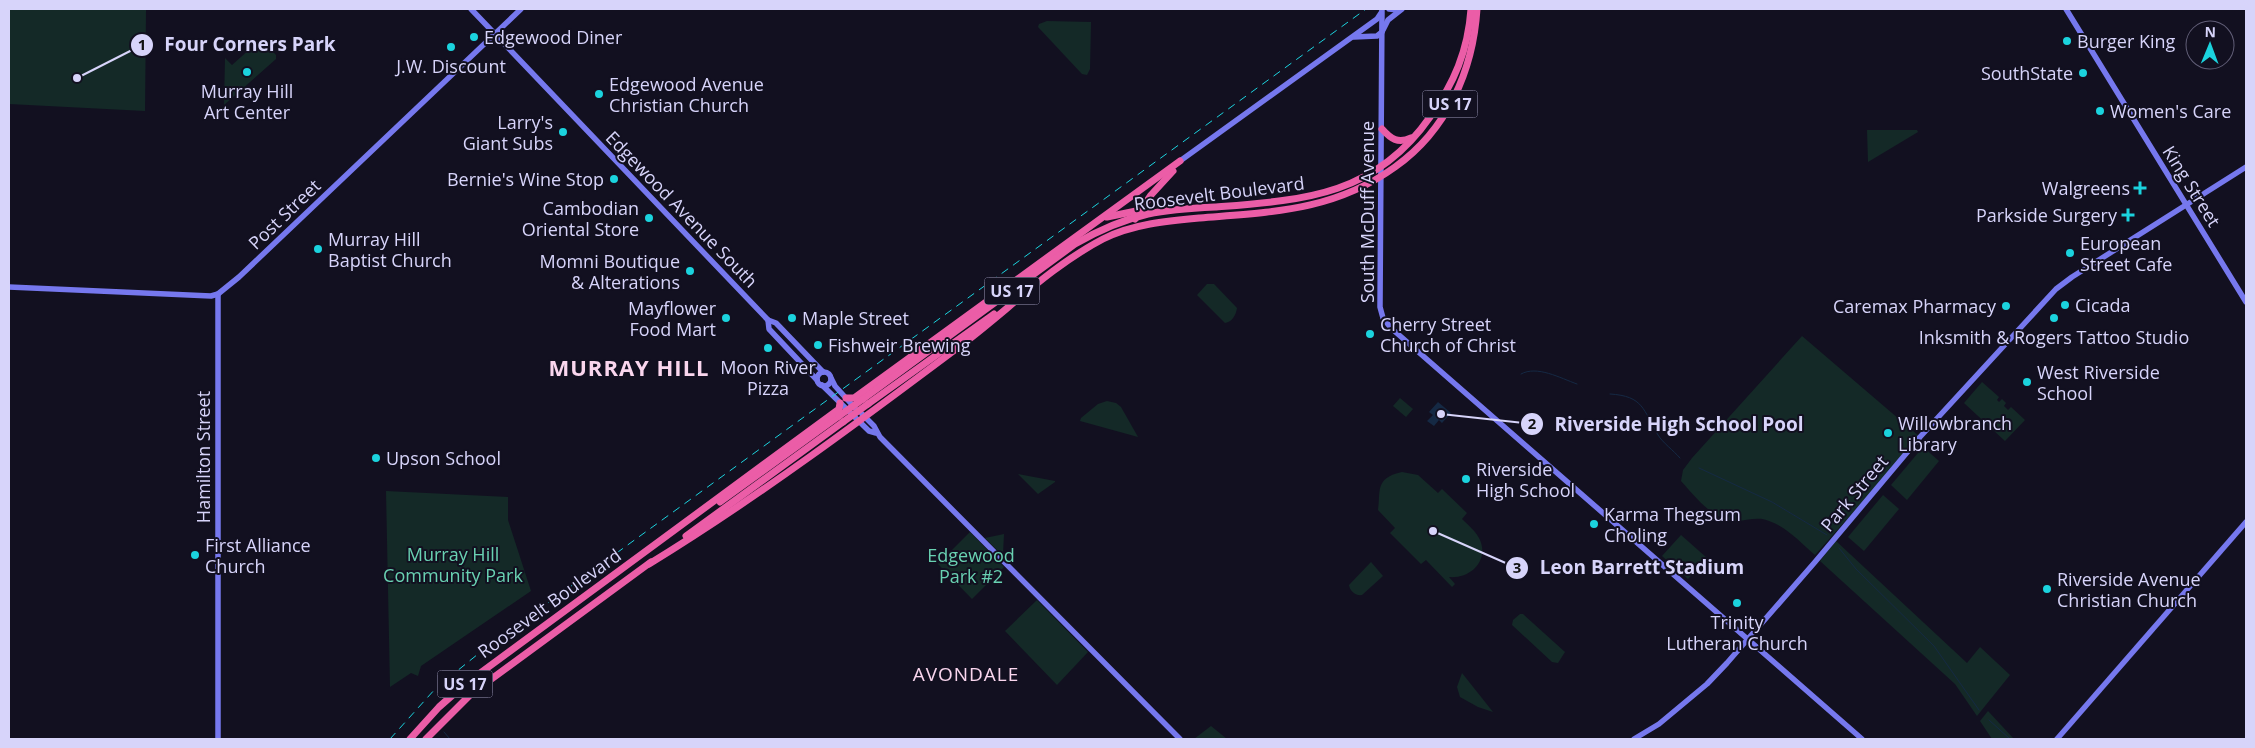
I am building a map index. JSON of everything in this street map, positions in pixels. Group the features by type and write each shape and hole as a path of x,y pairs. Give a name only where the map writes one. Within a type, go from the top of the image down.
{"highway":[{"name":"Roosevelt Boulevard","path":"866,401 1075,244 1105,228 1138,214 1307,198 1338,188 1382,165 1414,137 1427,122 1452,85 1468,36 1471,9"},
{"name":"Roosevelt Boulevard","path":"1035,286 1071,259 1103,239 1147,224 1296,210 1344,196 1382,176 1415,150 1429,135 1448,109 1468,67 1475,33 1477,9"},
{"path":"1382,129 1389,137 1397,141 1403,142 1414,137"},
{"path":"1117,234 1138,214 1180,161"},
{"path":"642,554 839,409 843,400 854,398 1180,161"},
{"path":"1098,221 1112,216 1138,214"},
{"path":"649,564 710,527 970,338 1035,286"},
{"name":"US 17","path":"642,554 1035,286"},
{"name":"US 17","path":"649,564 841,419"},
{"name":"Roosevelt Boulevard","path":"410,739 464,684 642,554"},
{"name":"Roosevelt Boulevard","path":"426,739 471,694 649,564"}],"main road":[{"name":"Edgewood Avenue South","path":"471,9 768,320 776,322 823,372"},
{"name":"Post Street","path":"218,294 235,282 521,9"},
{"path":"1389,9 1401,9"},
{"path":"1351,37 1377,36 1382,32 1388,20 1401,9"},
{"name":"King Street","path":"2066,9 2246,302"},
{"path":"1180,161 1377,19 1382,11"},
{"name":"South McDuff Avenue","path":"1382,11 1380,307 1385,322 1862,739"},
{"name":"Park Street","path":"1634,739 1658,724 1707,684 1748,640 1920,438 2056,289 2246,166"},
{"path":"9,287 188,296 218,294"},
{"name":"Hamilton Street","path":"218,294 218,739"},
{"name":"Edgewood Avenue South","path":"768,320 769,329 818,380"},
{"path":"843,400 827,373 819,374 818,380 822,385 843,400 861,418 868,431 876,433 1180,739"},
{"path":"822,385 829,383 831,378"},
{"path":"2057,739 2246,522"}],"green space":[{"path":"9,9 146,9 145,111 9,104"},
{"path":"1047,21 1091,22 1090,69 1087,75 1082,74 1038,27 1039,24"},
{"path":"261,39 276,55 276,59 224,105 225,58 232,65"},
{"path":"1867,130 1917,130 1918,132 1868,162"},
{"path":"1207,284 1214,284 1237,308 1232,320 1225,323 1197,295"},
{"path":"1802,336 1920,437 1815,555 1788,531 1769,521 1757,519 1735,521 1719,517 1698,500 1681,481 1683,470 1692,458"},
{"path":"1982,382 1999,397 1997,400 1999,402 2002,399 2006,403 2004,406 2008,410 2011,407 2025,420 2005,441 1964,403"},
{"path":"1400,398 1413,409 1406,417 1393,406"},
{"path":"1107,401 1116,403 1121,407 1138,437 1080,421 1098,404"},
{"path":"1923,447 1939,461 1907,500 1891,485"},
{"path":"1402,472 1418,475 1438,493 1442,489 1467,513 1462,519 1480,540 1482,555 1480,561 1470,572 1457,577 1449,577 1455,584 1452,587 1426,560 1421,564 1390,533 1395,528 1378,510 1383,482 1387,478"},
{"path":"1018,474 1055,481 1055,482 1038,494"},
{"name":"Murray Hill Community Park","path":"386,491 508,497 508,520 531,591 421,666 418,676 411,673 390,687"},
{"path":"1883,495 1899,509 1864,551 1848,537"},
{"name":"Edgewood Park #2","path":"970,532 1004,567 972,599 938,564"},
{"path":"1004,534 1003,554 1001,554 985,538"},
{"path":"1681,535 1707,558 1688,579 1662,556"},
{"path":"1836,541 1967,663 1980,647 2010,675 1977,716 1955,684 1820,561"},
{"path":"1371,562 1383,576 1362,595 1355,594 1349,585"},
{"path":"1037,600 1088,652 1057,685 1005,631"},
{"path":"1520,614 1523,614 1565,652 1558,663 1552,662 1512,625 1513,620"},
{"path":"1462,673 1493,712 1478,707 1460,697 1457,687"},
{"path":"1988,711 2014,739 1992,739 1980,721"},
{"path":"1211,726 1227,739 1194,739"}],"water":[{"path":"1438,402 1451,413 1442,423 1439,420 1434,426 1427,421 1433,415 1429,412"}],"waterway":[{"path":"1521,374 1534,371 1541,372 1577,384"},
{"path":"1610,394 1621,395 1636,401 1645,412 1660,438 1680,458"},
{"path":"1699,468 1772,502 1827,535"},
{"path":"1839,548 1856,569 1934,646 1979,710"},
{"path":"1989,720 2010,739"},
{"path":"444,732 450,739"}],"railway":[{"path":"390,739 436,688 483,650 1366,9"}],"place":[{"name":"Edgewood Diner","path":"474,37"},
{"name":"Burger King","path":"2067,41"},
{"name":"J.W. Discount","path":"451,47"},
{"name":"Murray Hill Art Center","path":"247,72"},
{"name":"SouthState","path":"2083,73"},
{"name":"Four Corners Park","path":"77,78"},
{"name":"Edgewood Avenue Christian Church","path":"599,94"},
{"name":"Women's Care","path":"2100,111"},
{"name":"Larry's Giant Subs","path":"563,132"},
{"name":"Bernie's Wine Stop","path":"614,179"},
{"name":"Walgreens","path":"2140,188"},
{"name":"Parkside Surgery","path":"2128,215"},
{"name":"Cambodian Oriental Store","path":"649,218"},
{"name":"Murray Hill Baptist Church","path":"318,249"},
{"name":"European Street Cafe","path":"2070,253"},
{"name":"Momni Boutique & Alterations","path":"690,271"},
{"name":"Cicada","path":"2065,305"},
{"name":"Caremax Pharmacy","path":"2006,306"},
{"name":"Mayflower Food Mart","path":"726,318"},
{"name":"Maple Street","path":"792,318"},
{"name":"Inksmith & Rogers Tattoo Studio","path":"2054,318"},
{"name":"Cherry Street Church of Christ","path":"1370,334"},
{"name":"Fishweir Brewing","path":"818,345"},
{"name":"Moon River Pizza","path":"768,348"},
{"name":"West Riverside School","path":"2027,382"},
{"name":"Riverside High School Pool","path":"1441,414"},
{"name":"Willowbranch Library","path":"1888,433"},
{"name":"Upson School","path":"376,458"},
{"name":"Riverside High School","path":"1466,479"},
{"name":"Karma Thegsum Choling","path":"1594,524"},
{"name":"Leon Barrett Stadium","path":"1433,531"},
{"name":"First Alliance Church","path":"195,555"},
{"name":"Riverside Avenue Christian Church","path":"2047,589"},
{"name":"Trinity Lutheran Church","path":"1737,603"}],"district":[{"name":"MURRAY HILL","path":"629,367"},
{"name":"AVONDALE","path":"966,674"}]}
